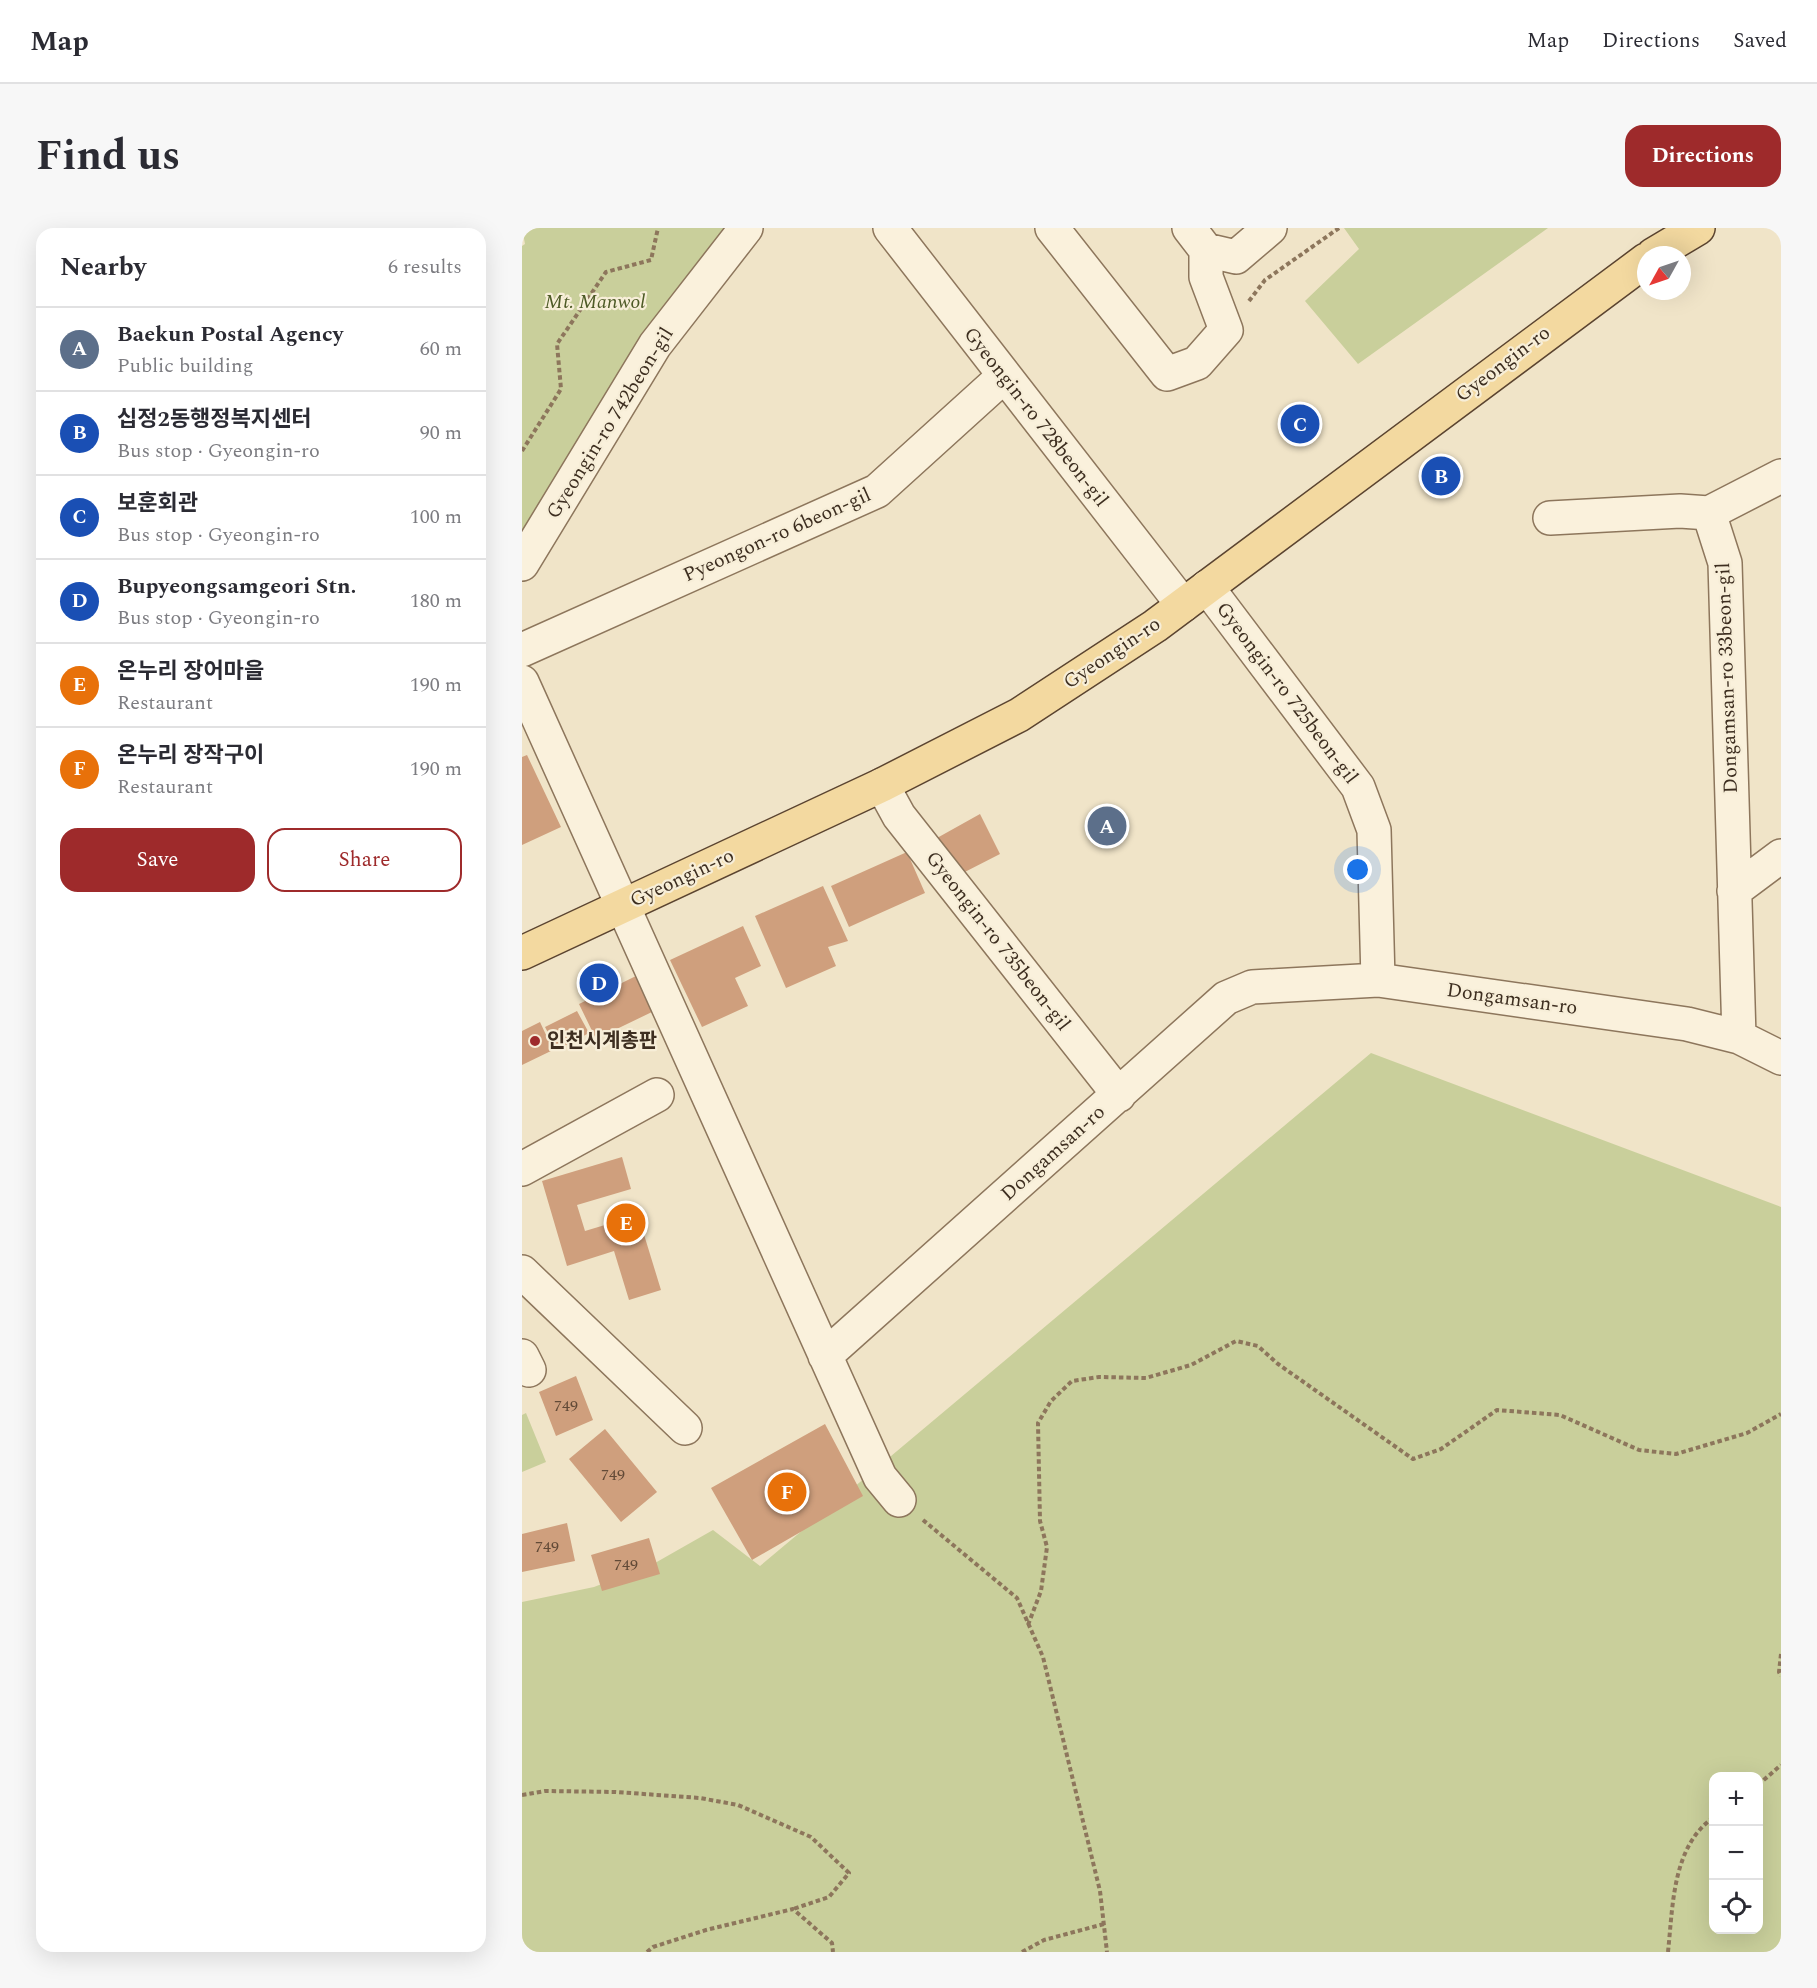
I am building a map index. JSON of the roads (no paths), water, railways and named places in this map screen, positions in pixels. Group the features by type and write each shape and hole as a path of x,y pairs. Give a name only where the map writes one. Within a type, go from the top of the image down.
{"main road":[{"path":"1668,246 1698,228"},
{"name":"Gyeongin-ro","path":"522,953 882,785 1019,715 1195,596 1637,267"}],"lane":[{"name":"Gyeongin-ro 742beon-gil","path":"522,564 655,345 746,228"},
{"name":"Gyeongin-ro 728beon-gil","path":"890,228 1004,376 1195,596"},
{"path":"1052,228 1167,374 1197,363 1226,330 1206,277 1198,239"},
{"path":"1198,239 1236,257 1270,228"},
{"name":"Pyeongon-ro 6beon-gil","path":"522,650 877,491 1004,376"},
{"path":"1550,518 1680,511 1709,513 1781,476"},
{"name":"Dongamsan-ro 33beon-gil","path":"1709,513 1725,563 1739,1037"},
{"name":"Gyeongin-ro 725beon-gil","path":"1195,596 1358,787 1374,830 1378,980"},
{"path":"522,682 880,1478 899,1500"},
{"name":"Gyeongin-ro 735beon-gil","path":"882,785 899,816 1119,1095"},
{"path":"1734,891 1781,856"},
{"name":"Dongamsan-ro","path":"825,1356 1226,998 1252,987 1378,980 1687,1024 1739,1037 1781,1058"},
{"path":"522,1169 657,1095"},
{"path":"522,1272 685,1428"}],"place":[{"name":"보훈회관","path":"1300,424"},
{"name":"십정2동행정복지센터","path":"1441,476"},
{"name":"Baekun Postal Agency","path":"1107,826"},
{"name":"Bupyeongsamgeori Stn.","path":"599,983"},
{"name":"인천시계총판","path":"535,1041"},
{"name":"온누리 장어마을","path":"626,1223"},
{"name":"온누리 장작구이","path":"787,1492"}],"park label":[{"name":"Mt. Manwol","path":"595,302"}]}
